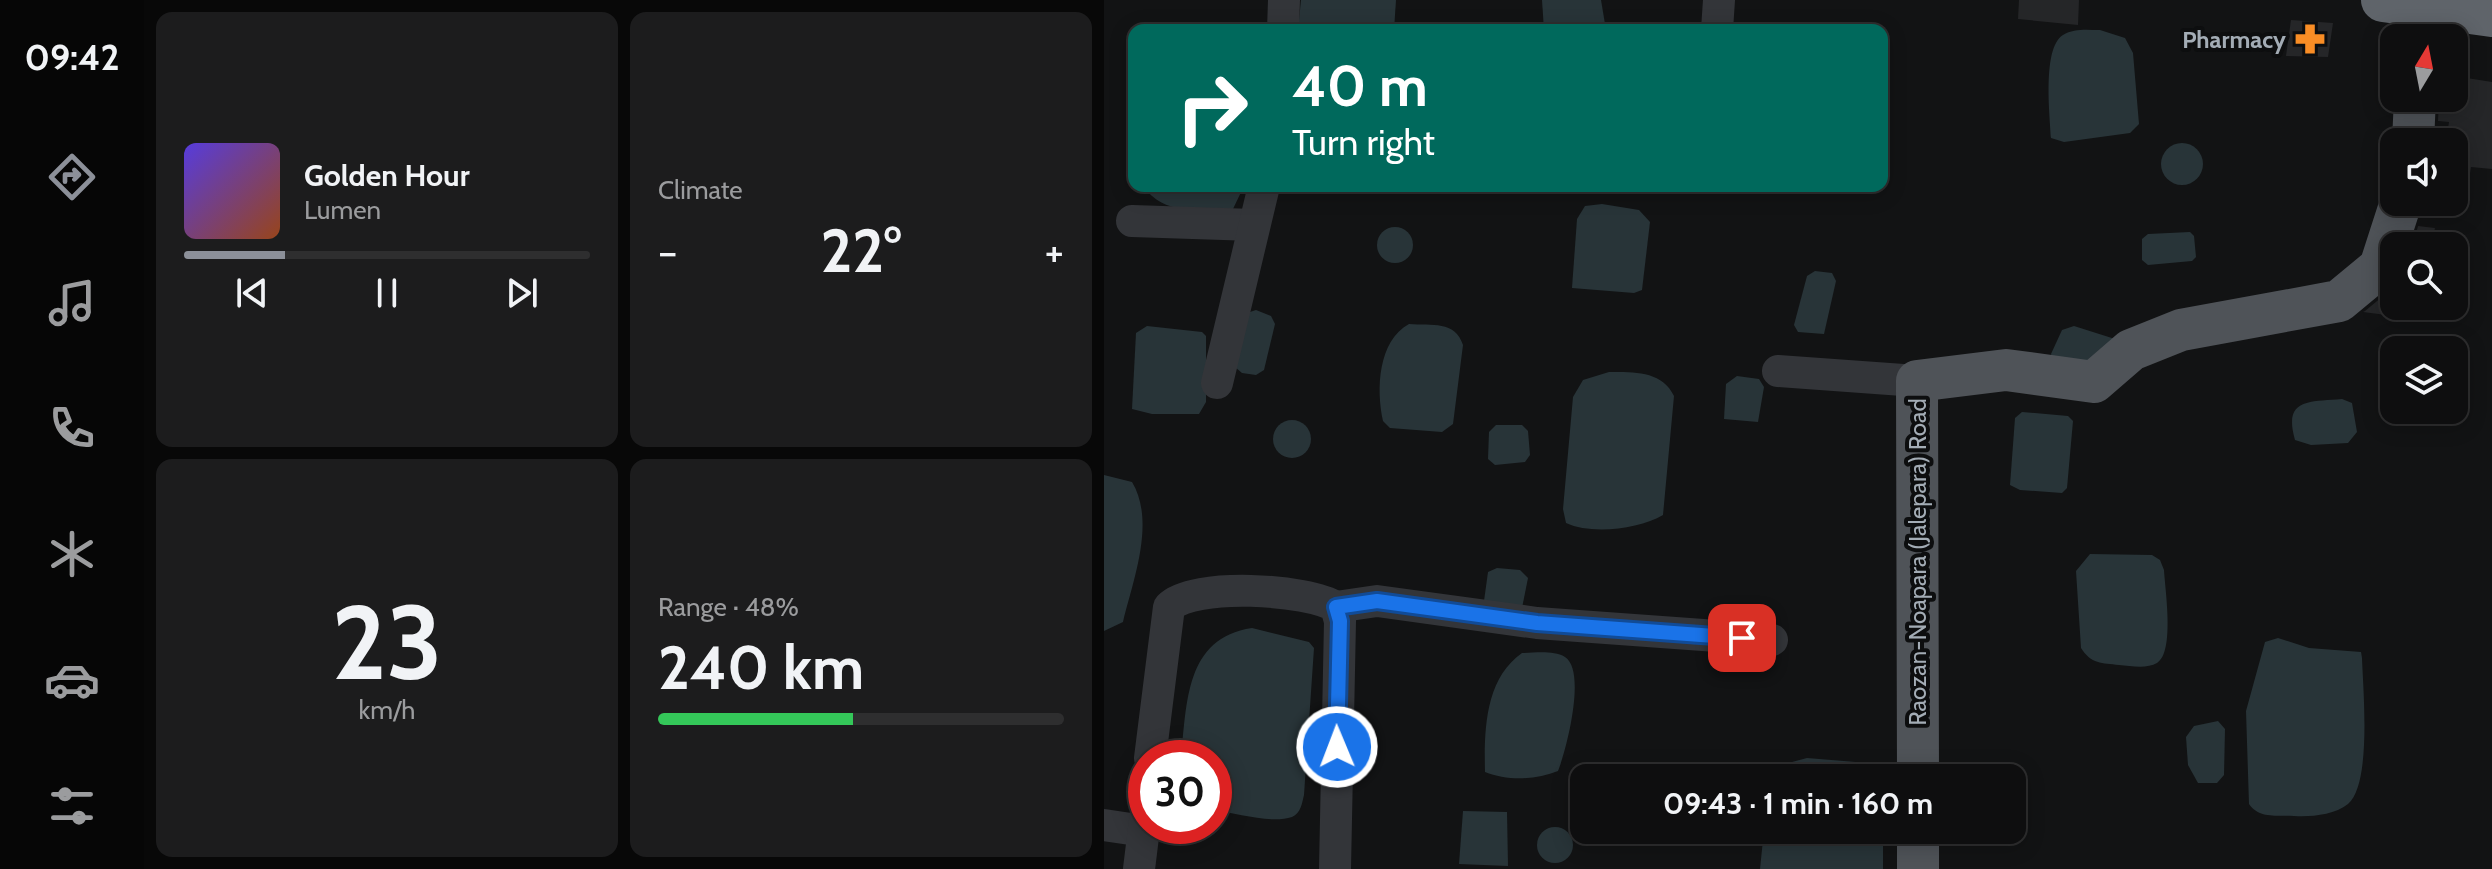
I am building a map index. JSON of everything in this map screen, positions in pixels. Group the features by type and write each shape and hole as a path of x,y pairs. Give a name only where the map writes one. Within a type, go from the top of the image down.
{"highway":[{"path":"2411,10 2492,15"}],"main road":[{"name":"Raozan-Noapara (Jalepara) Road","path":"1918,764 1917,381 2006,370 2094,382 2131,350 2181,330 2339,301 2380,267 2396,216"},
{"path":"1918,844 1918,869"}],"street":[{"path":"1283,24 1284,0"},
{"path":"1717,24 1719,0"},
{"path":"1217,383 1262,192"},
{"path":"1132,221 1254,225"},
{"path":"1778,371 1917,381"},
{"path":"1152,740 1169,607 1177,599 1238,591 1322,598 1336,607 1377,601 1537,623 1772,640"},
{"path":"1335,869 1340,621 1336,607"},
{"path":"1104,825 1128,823"},
{"path":"1139,869 1142,844"}],"shaded area":[{"path":"1301,0 1396,0 1394,24 1299,24"},
{"path":"1542,0 1601,0 1605,24 1544,24"},
{"path":"2100,30 2125,38 2133,53 2139,124 2130,133 2064,142 2051,138 2049,83 2056,42 2072,31"},
{"path":"2182,143 2197,149 2203,164 2197,179 2182,185 2167,179 2161,164 2167,149"},
{"path":"1148,192 1241,192 1232,211 1171,207"},
{"path":"1602,204 1639,210 1650,222 1642,290 1634,293 1572,288 1577,219 1585,206"},
{"path":"1395,227 1408,232 1413,245 1408,258 1395,263 1382,258 1377,245 1382,232"},
{"path":"2190,232 2194,236 2196,257 2192,261 2148,265 2142,260 2142,239 2148,234"},
{"path":"1815,271 1832,273 1836,281 1824,334 1798,332 1794,325 1807,276"},
{"path":"1256,310 1271,316 1275,324 1264,370 1256,375 1242,373 1235,367 1247,313"},
{"path":"1409,324 1448,328 1454,331 1463,345 1453,424 1442,432 1390,428 1383,421 1380,381 1385,354 1399,332"},
{"path":"1147,326 1202,332 1206,336 1206,402 1199,414 1152,414 1132,409 1136,333"},
{"path":"2074,326 2115,339 2096,363 2053,361 2051,354 2062,330"},
{"path":"1609,372 1655,377 1674,396 1663,515 1641,524 1615,529 1577,527 1566,523 1563,509 1573,397 1583,380"},
{"path":"1737,376 1759,379 1764,387 1758,422 1724,419 1726,384"},
{"path":"2342,399 2352,403 2357,432 2348,443 2311,445 2295,440 2292,426 2296,409 2309,402"},
{"path":"2022,412 2068,416 2073,421 2067,488 2062,493 2020,490 2010,485 2015,418"},
{"path":"1292,420 1306,425 1311,439 1306,453 1292,458 1278,453 1273,439 1278,425"},
{"path":"1496,425 1522,425 1528,431 1530,455 1525,462 1495,465 1488,459 1489,432"},
{"path":"1104,475 1132,482 1139,498 1142,533 1137,570 1123,622 1104,631"},
{"path":"2090,554 2152,555 2160,560 2164,570 2167,634 2163,657 2157,663 2139,667 2102,663 2093,660 2081,648 2076,571"},
{"path":"1497,568 1520,570 1528,578 1522,608 1484,601 1488,572"},
{"path":"1252,628 1309,642 1314,648 1304,795 1301,808 1292,817 1264,819 1232,813 1232,740 1183,740 1188,695 1194,676 1213,645 1230,634"},
{"path":"2278,638 2309,648 2361,652 2364,735 2360,777 2356,793 2348,804 2329,813 2269,815 2258,812 2249,804 2246,711 2265,642"},
{"path":"1522,653 1550,653 1565,657 1574,678 1573,712 1558,771 1531,778 1503,777 1485,772 1489,706 1500,677"},
{"path":"2218,721 2225,729 2224,775 2217,783 2198,783 2188,765 2186,737 2194,726"},
{"path":"1807,758 1869,764 1784,764"},
{"path":"1463,811 1507,812 1508,866 1459,864"},
{"path":"1555,827 1567,833 1570,844 1573,844 1567,857 1555,863 1543,857 1537,845 1543,833"},
{"path":"1763,844 1883,844 1883,869 1760,869"}],"building":[{"path":"2019,0 2079,0 2078,25 2018,19"},
{"name":"Pharmacy","path":"2291,20 2333,23 2328,57 2286,56"},
{"path":"2468,78 2492,82 2492,169 2471,167 2468,186 2468,128 2448,128 2449,122 2438,121 2438,112 2468,112"},
{"path":"2418,226 2435,228 2434,232 2416,232"},
{"path":"2380,299 2380,314 2365,311"}],"place":[{"name":"Pharmacy","path":"2310,39"}],"route":[{"path":"1337,747 1340,621 1336,607 1377,601 1537,623 1742,638"}]}
